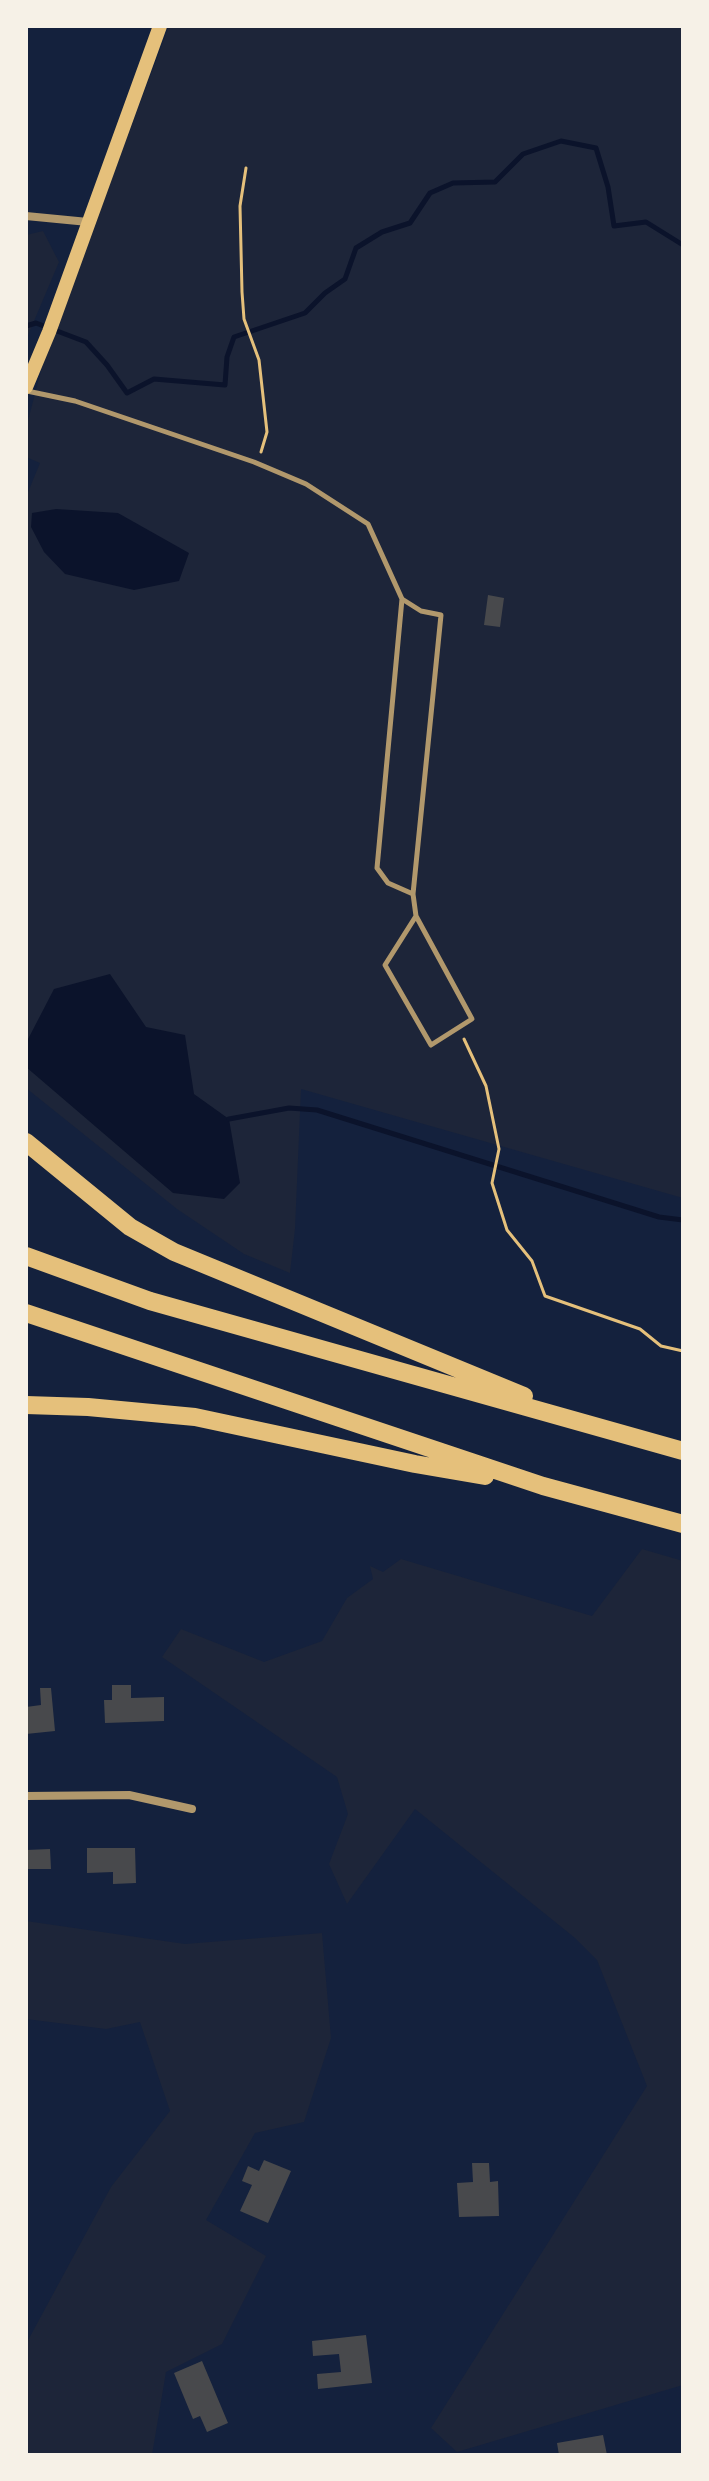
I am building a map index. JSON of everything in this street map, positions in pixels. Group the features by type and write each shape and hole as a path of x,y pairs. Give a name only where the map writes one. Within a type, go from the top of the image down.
{"highway":[{"path":"26,1142 130,1227 174,1252 600,1428"},
{"path":"26,1256 150,1301 683,1451"},
{"path":"26,1313 543,1486 683,1524"},
{"path":"26,1405 195,1417 415,1464 543,1486"}],"main road":[{"path":"26,389 160,26"}],"street":[{"path":"26,216 88,222"},
{"path":"26,1796 129,1795 192,1809"}],"lane":[{"path":"26,389 75,401 257,463 306,484 368,524 402,599 377,868 388,883 413,894"},
{"path":"402,599 421,611 441,615 413,894 416,916 472,1019 431,1045 385,965 416,916"}],"path":[{"path":"246,168 240,206 244,319 259,360 267,432 257,463"},
{"path":"467,1045 486,1086 499,1149 492,1183 507,1230 532,1261 545,1296 640,1329 661,1346 683,1351"}],"shaded area":[{"path":"169,26 683,26 683,1198 301,1089 290,1273 244,1254 177,1209 26,1088 26,497 40,463 26,457 26,428 45,356"},
{"path":"43,231 59,262 26,340 26,235"},
{"path":"56,509 118,513 189,553 179,581 134,590 65,574 44,552 31,527 32,513"},
{"path":"110,974 146,1027 185,1035 194,1094 229,1119 240,1183 224,1199 173,1193 26,1067 26,1043 54,989"},
{"path":"642,1549 683,1561 683,2385 457,2452 431,2428 647,2086 597,1960 575,1938 415,1809 347,1904 329,1864 348,1814 337,1777 162,1657 181,1629 264,1662 322,1641 347,1598 373,1579 370,1566 383,1572 401,1559 592,1616"},
{"path":"26,1921 185,1944 322,1933 331,2038 304,2122 255,2133 206,2220 266,2256 222,2344 166,2372 152,2455 26,2455 26,2344 111,2187 170,2111 140,2022 106,2029 26,2019"}],"building":[{"path":"488,595 504,598 500,627 484,625"},
{"path":"112,1685 131,1685 131,1698 164,1697 164,1721 105,1723 104,1700 112,1700"},
{"path":"40,1688 51,1688 55,1731 26,1734 26,1707 41,1705"},
{"path":"87,1848 135,1848 136,1883 113,1884 113,1872 87,1873"},
{"path":"50,1849 51,1869 26,1869 26,1850"},
{"path":"264,2160 291,2171 268,2223 240,2211 252,2185 242,2181 248,2166 259,2171"},
{"path":"472,2163 489,2163 490,2182 498,2181 499,2216 459,2217 457,2183 473,2182"},
{"path":"366,2335 372,2383 318,2389 317,2374 341,2372 339,2354 313,2356 312,2341"},
{"path":"202,2361 228,2423 207,2432 200,2416 193,2419 174,2373"},
{"path":"603,2435 607,2455 559,2455 557,2443"}],"waterway":[{"path":"26,326 36,323 86,342 127,393 154,379 225,385 227,357 234,337 305,313 345,279 356,248 382,232 410,223 430,193 453,183 495,182 523,154 561,141 596,148 608,187 614,226 646,222 683,245"},
{"path":"229,1119 289,1108 317,1110 659,1217 683,1220"}]}
